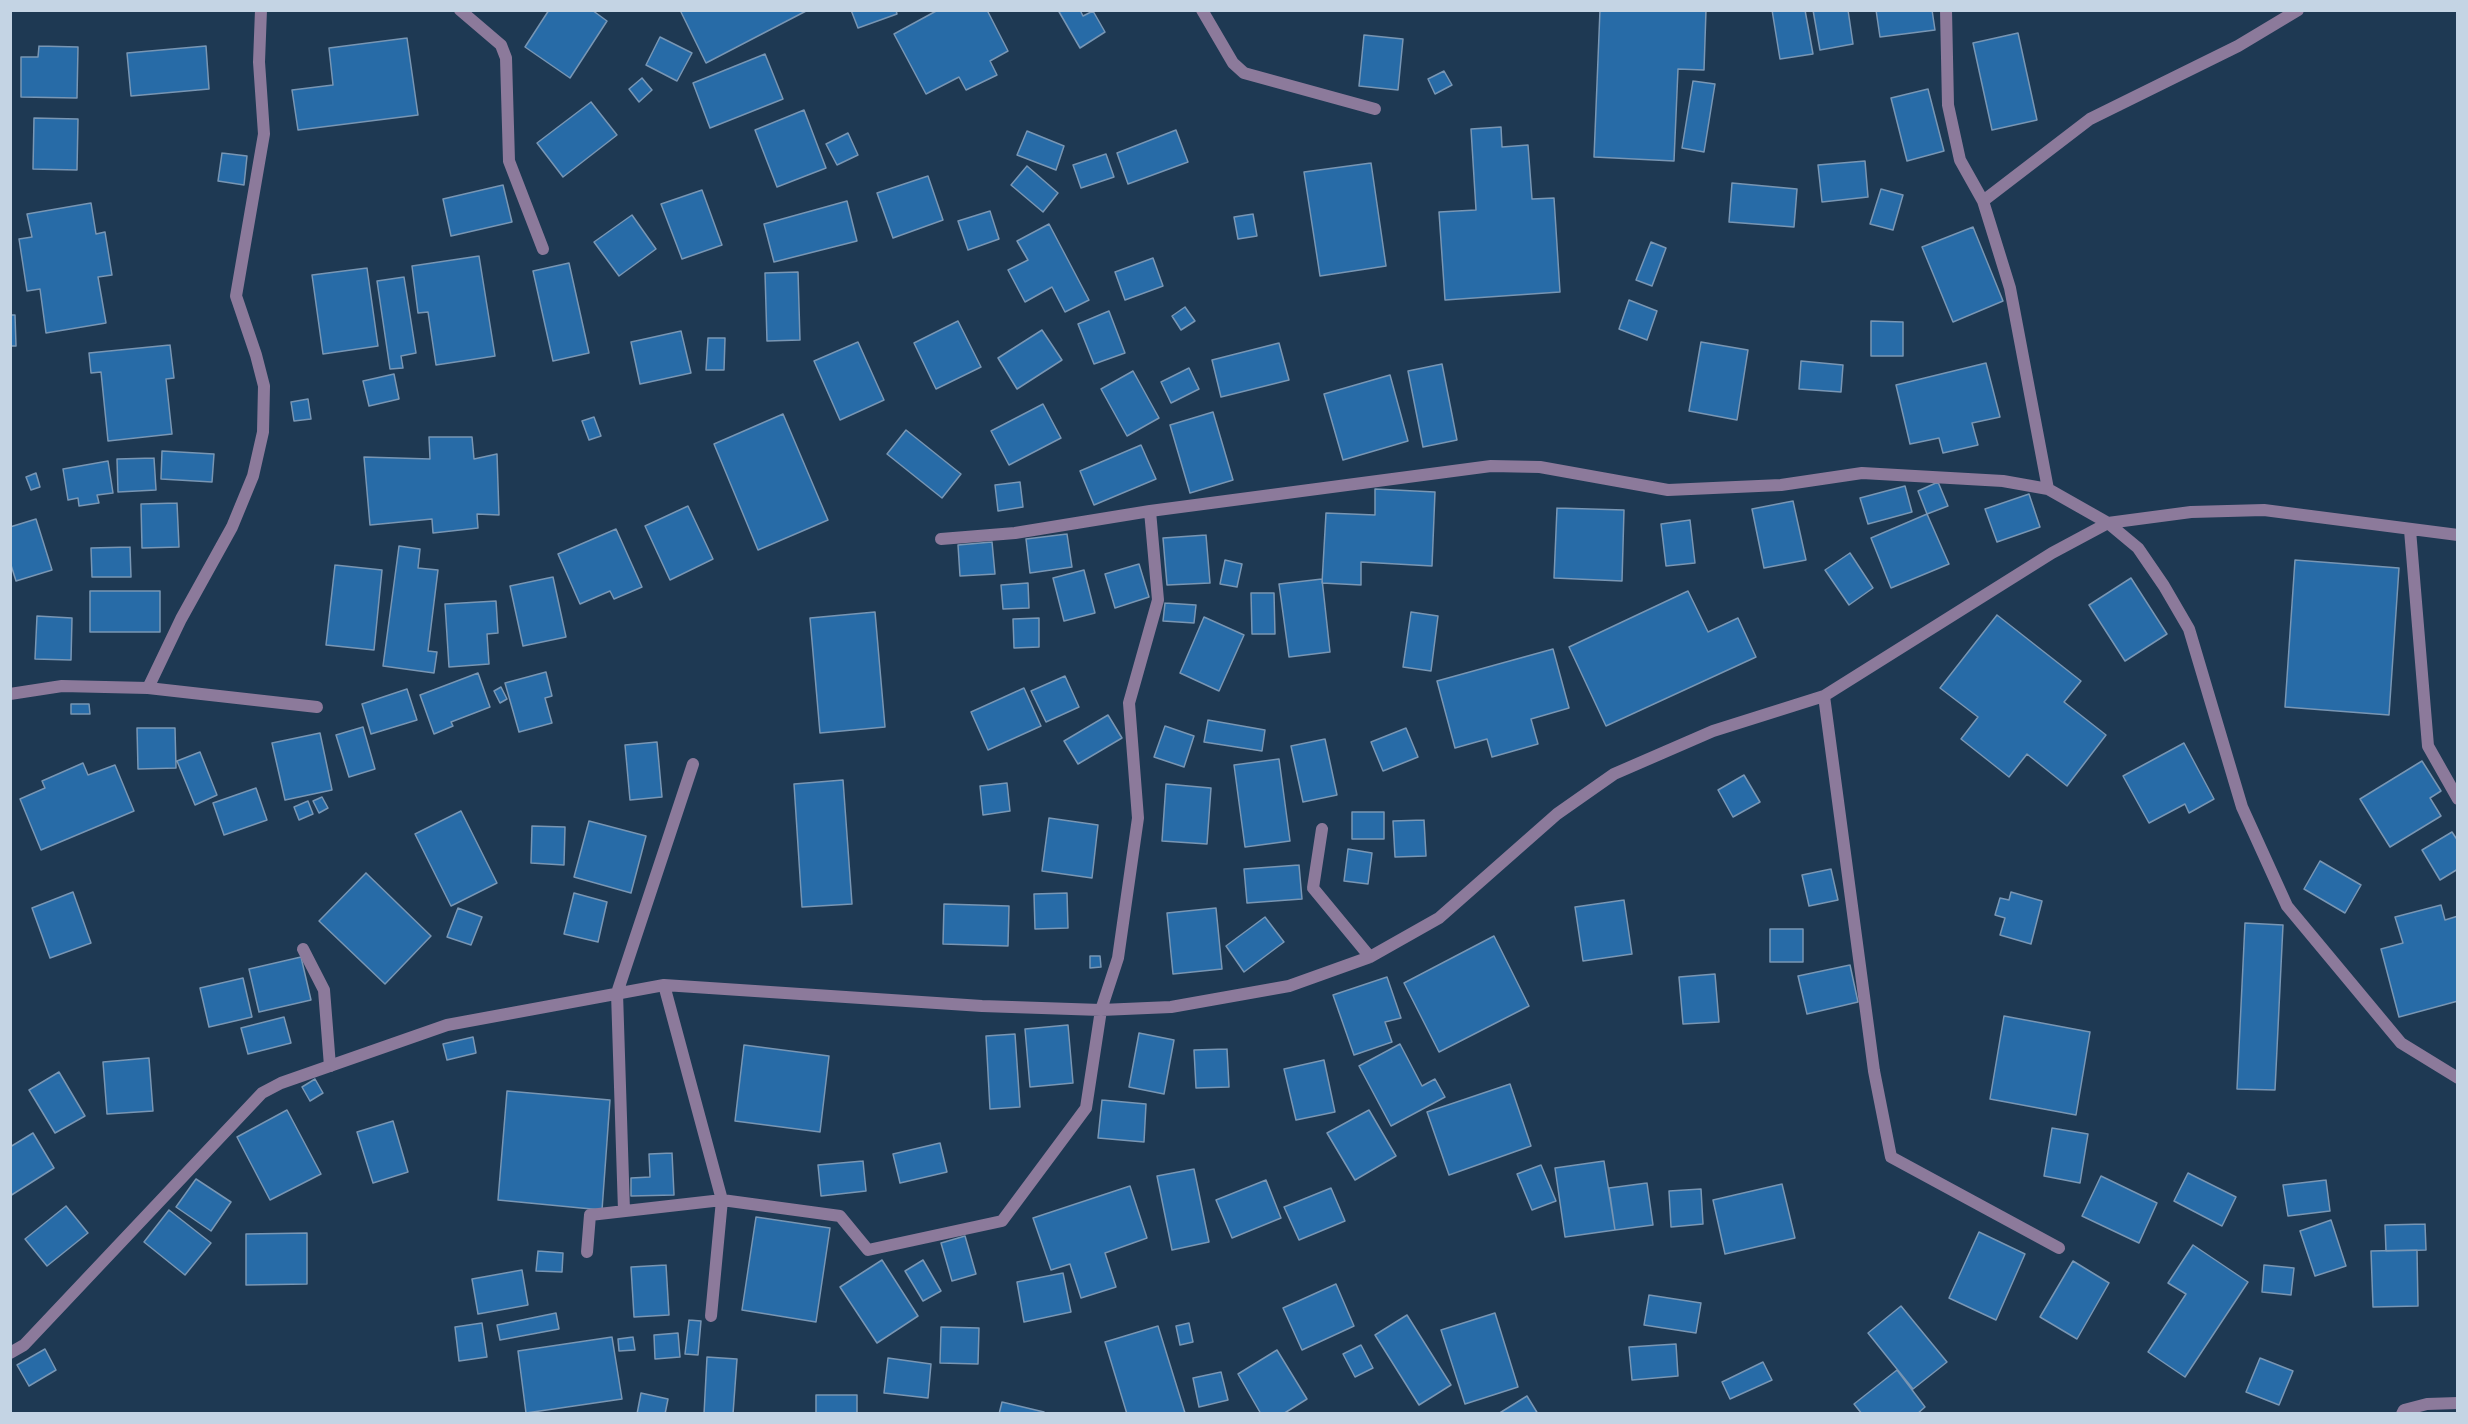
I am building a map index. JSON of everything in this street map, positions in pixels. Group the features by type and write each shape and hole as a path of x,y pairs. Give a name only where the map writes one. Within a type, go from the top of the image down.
{"street":[{"path":"148,688 181,619 232,527 253,476 263,432 264,386 236,296 264,134 259,62 261,10"},
{"path":"460,10 501,45 506,58 509,75 507,117 509,161 525,209 543,249"},
{"path":"1202,10 1233,63 1244,73 1375,109"},
{"path":"1946,10 1948,105 1960,160 1983,201 2010,288 2048,489"},
{"path":"1983,201 2090,118 2238,45 2298,10"},
{"path":"941,539 1015,533 1150,511 1491,466 1540,466 1668,490 1781,484 1862,473 2002,482 2048,489 2108,523 2138,548 2189,629 2242,807 2287,906 2400,1043 2457,1078"},
{"path":"10,1353 24,1345 262,1093 281,1083 447,1025 664,985 982,1006 1101,1010 1171,1008 1289,986 1370,957 1439,918 1557,814 1614,774 1713,731 1824,696 2052,553 2108,523 2191,512 2264,510 2457,535"},
{"path":"587,1252 590,1215 722,1200 840,1216 868,1250 1002,1221 1086,1108 1101,1010 1118,958 1138,818 1129,703 1158,600 1150,511"},
{"path":"2410,530 2428,746 2457,799"},
{"path":"10,694 62,686 148,688 317,707"},
{"path":"1824,696 1874,1071 1891,1157 2059,1248"},
{"path":"624,1211 617,993 693,764"},
{"path":"1322,829 1313,888 1370,957"},
{"path":"303,949 324,990 330,1066"},
{"path":"664,985 722,1200 711,1317"},
{"path":"2402,1413 2404,1410 2427,1404 2457,1403"}],"building":[{"path":"549,10 592,10 607,21 570,78 525,47"},
{"path":"680,10 808,10 706,63"},
{"path":"851,10 896,10 897,14 858,28"},
{"path":"938,10 987,10 1008,51 990,61 997,75 966,90 959,77 926,94 894,34"},
{"path":"1058,10 1080,10 1083,16 1093,11 1105,32 1080,48"},
{"path":"1600,10 1706,10 1704,70 1678,69 1674,161 1594,157"},
{"path":"1772,10 1805,10 1813,54 1780,59"},
{"path":"1813,10 1848,10 1853,44 1820,50"},
{"path":"1876,10 1932,10 1935,30 1880,37"},
{"path":"2018,33 2037,120 1992,130 1973,43"},
{"path":"1364,35 1403,39 1398,90 1359,86"},
{"path":"660,37 692,53 677,81 646,65"},
{"path":"407,38 418,115 298,130 292,90 333,85 329,48"},
{"path":"39,46 78,47 77,98 21,97 21,57 38,57"},
{"path":"206,46 209,89 131,96 127,53"},
{"path":"765,54 783,99 710,128 693,83"},
{"path":"1444,71 1452,85 1435,94 1428,79"},
{"path":"642,78 652,90 639,102 629,89"},
{"path":"1693,81 1715,84 1704,152 1682,148"},
{"path":"1928,89 1944,151 1907,161 1891,98"},
{"path":"591,102 617,135 563,177 537,143"},
{"path":"804,110 826,168 777,187 755,130"},
{"path":"34,118 78,119 77,170 33,169"},
{"path":"1501,127 1502,147 1528,145 1532,199 1554,198 1560,292 1445,300 1439,212 1476,210 1471,129"},
{"path":"1176,130 1188,162 1128,184 1117,153"},
{"path":"1027,131 1064,146 1056,170 1017,155"},
{"path":"848,133 858,155 837,165 826,144"},
{"path":"222,153 247,156 244,185 218,181"},
{"path":"1106,154 1114,177 1081,188 1073,165"},
{"path":"1865,161 1868,197 1822,202 1818,165"},
{"path":"1371,163 1386,266 1320,276 1304,172"},
{"path":"1027,166 1058,193 1043,212 1011,185"},
{"path":"928,176 943,220 893,238 877,193"},
{"path":"1732,183 1797,189 1794,227 1729,222"},
{"path":"503,185 512,222 451,236 443,199"},
{"path":"1881,189 1903,195 1893,230 1870,224"},
{"path":"702,190 722,245 682,259 661,204"},
{"path":"847,201 857,241 774,262 764,224"},
{"path":"91,203 96,234 105,232 112,275 98,277 106,323 46,333 40,289 27,291 19,239 32,237 27,214"},
{"path":"990,211 999,239 968,250 958,221"},
{"path":"1253,214 1257,236 1238,239 1234,217"},
{"path":"632,215 656,249 619,276 594,242"},
{"path":"1049,224 1089,300 1065,312 1052,287 1025,302 1008,270 1028,260 1017,241"},
{"path":"1973,227 2003,301 1953,322 1922,247"},
{"path":"1651,242 1666,248 1652,286 1636,280"},
{"path":"479,256 495,356 436,365 428,312 418,313 412,266"},
{"path":"1153,258 1163,286 1125,300 1115,272"},
{"path":"569,263 589,353 553,361 533,271"},
{"path":"367,268 378,346 323,354 312,275"},
{"path":"798,272 800,340 767,341 765,273"},
{"path":"404,277 416,353 401,356 403,368 390,369 377,281"},
{"path":"1629,300 1657,311 1647,340 1619,329"},
{"path":"1185,307 1195,321 1181,330 1172,316"},
{"path":"1109,311 1125,353 1094,364 1078,324"},
{"path":"10,315 15,315 16,346 10,346"},
{"path":"958,321 981,367 936,389 914,343"},
{"path":"1871,321 1903,322 1903,356 1871,356"},
{"path":"1042,330 1062,360 1017,389 998,358"},
{"path":"681,331 691,373 640,384 631,342"},
{"path":"708,338 725,338 724,370 706,370"},
{"path":"858,342 884,400 840,420 814,361"},
{"path":"1701,342 1748,350 1737,420 1689,411"},
{"path":"1279,343 1289,380 1221,397 1212,360"},
{"path":"170,345 174,378 166,379 172,434 108,441 101,372 91,373 89,353"},
{"path":"1801,361 1843,365 1841,392 1799,389"},
{"path":"1986,363 2000,417 1972,423 1978,445 1943,453 1939,438 1910,444 1896,385"},
{"path":"1442,364 1457,440 1423,447 1408,371"},
{"path":"1189,368 1199,389 1171,403 1161,382"},
{"path":"1133,371 1159,418 1127,436 1101,389"},
{"path":"394,374 399,399 369,406 363,381"},
{"path":"1390,375 1408,441 1343,460 1324,394"},
{"path":"308,399 311,419 294,421 291,402"},
{"path":"1043,404 1061,438 1009,465 991,431"},
{"path":"1213,412 1233,480 1190,493 1170,425"},
{"path":"783,414 828,520 758,550 714,444"},
{"path":"594,417 601,436 589,440 582,421"},
{"path":"906,430 961,474 942,498 887,454"},
{"path":"429,437 472,437 474,459 497,454 499,515 477,514 478,528 433,533 432,519 370,525 364,457 430,459"},
{"path":"1141,445 1156,479 1094,505 1080,471"},
{"path":"162,451 214,454 212,482 161,479"},
{"path":"154,458 156,490 118,492 117,459"},
{"path":"108,461 113,493 97,495 99,503 79,506 78,498 68,500 63,469"},
{"path":"36,473 40,487 31,490 26,477"},
{"path":"1020,482 1023,507 998,511 995,485"},
{"path":"1938,482 1948,506 1927,514 1918,491"},
{"path":"1905,486 1912,512 1868,524 1860,498"},
{"path":"1375,489 1435,492 1432,566 1361,562 1361,585 1322,583 1326,513 1375,515"},
{"path":"2029,494 2040,527 1997,542 1985,509"},
{"path":"1793,501 1806,560 1764,568 1752,509"},
{"path":"177,503 179,547 142,548 141,504"},
{"path":"688,506 713,559 670,580 645,526"},
{"path":"1557,508 1624,510 1622,581 1554,578"},
{"path":"1927,514 1949,564 1891,588 1871,538"},
{"path":"36,519 52,570 16,581 10,562 10,527"},
{"path":"1690,520 1695,563 1666,566 1661,524"},
{"path":"616,529 642,587 614,599 610,591 580,604 558,554"},
{"path":"1067,534 1072,567 1030,573 1026,539"},
{"path":"1206,535 1210,583 1167,585 1163,538"},
{"path":"992,542 995,574 960,576 958,545"},
{"path":"399,546 420,549 418,568 438,570 428,651 437,652 434,673 383,666"},
{"path":"130,547 131,577 92,577 91,548"},
{"path":"1850,553 1873,588 1849,605 1825,570"},
{"path":"1225,560 1242,564 1237,587 1220,584"},
{"path":"2295,560 2399,568 2389,715 2285,707"},
{"path":"1139,564 1149,597 1115,608 1105,574"},
{"path":"335,565 382,570 374,650 326,645"},
{"path":"1084,570 1095,613 1064,621 1053,578"},
{"path":"553,577 566,637 523,646 510,586"},
{"path":"2131,578 2167,634 2125,661 2089,605"},
{"path":"1322,579 1330,652 1289,657 1279,584"},
{"path":"1028,583 1029,608 1003,609 1001,585"},
{"path":"90,591 160,591 160,632 90,632"},
{"path":"1688,591 1708,632 1738,618 1756,657 1606,726 1569,647"},
{"path":"1251,593 1274,593 1275,634 1252,634"},
{"path":"496,601 498,633 487,634 489,664 449,667 445,604"},
{"path":"1165,603 1196,605 1194,623 1163,621"},
{"path":"875,612 885,727 820,733 810,618"},
{"path":"1411,612 1438,616 1431,671 1403,667"},
{"path":"1997,615 2081,681 2064,702 2106,735 2067,786 2027,754 2009,777 1961,739 1978,717 1940,688"},
{"path":"37,616 72,618 71,660 35,659"},
{"path":"1204,617 1244,635 1219,691 1180,673"},
{"path":"1039,618 1039,647 1014,648 1013,619"},
{"path":"1553,649 1569,708 1531,719 1538,744 1492,757 1487,739 1455,748 1437,681"},
{"path":"546,672 552,696 545,698 552,723 519,732 505,683"},
{"path":"478,673 490,707 451,722 453,726 434,734 420,695"},
{"path":"1065,676 1079,707 1046,722 1031,691"},
{"path":"501,687 507,699 500,703 494,691"},
{"path":"1024,688 1041,726 988,750 971,712"},
{"path":"407,689 417,720 371,734 362,704"},
{"path":"71,704 89,704 90,714 71,714"},
{"path":"1108,715 1122,738 1078,764 1064,741"},
{"path":"1208,720 1265,730 1262,751 1204,742"},
{"path":"1165,726 1194,736 1184,767 1154,757"},
{"path":"363,727 375,769 349,777 336,735"},
{"path":"137,728 175,728 176,768 138,769"},
{"path":"1406,728 1418,757 1383,771 1371,742"},
{"path":"320,733 332,790 285,800 272,743"},
{"path":"1325,739 1337,795 1303,802 1291,746"},
{"path":"657,742 662,797 630,800 625,745"},
{"path":"2184,743 2214,799 2189,813 2185,804 2149,823 2123,776"},
{"path":"200,752 217,795 195,805 177,761"},
{"path":"1279,759 1290,841 1245,847 1234,765"},
{"path":"2422,761 2441,791 2430,798 2441,816 2390,847 2360,799"},
{"path":"83,763 88,775 115,765 134,811 41,850 20,799 45,788 42,781"},
{"path":"1744,775 1760,802 1733,817 1718,790"},
{"path":"843,780 852,904 802,907 794,784"},
{"path":"1007,783 1010,811 983,815 980,786"},
{"path":"1166,784 1211,788 1207,844 1162,841"},
{"path":"256,788 267,820 224,835 213,803"},
{"path":"322,797 328,808 319,813 313,801"},
{"path":"308,801 313,814 299,820 294,807"},
{"path":"461,811 497,883 451,906 415,834"},
{"path":"1352,812 1384,812 1384,839 1352,839"},
{"path":"1049,818 1098,825 1092,878 1042,871"},
{"path":"1424,820 1426,856 1395,857 1393,821"},
{"path":"589,821 646,836 631,893 574,877"},
{"path":"532,826 565,827 564,865 531,863"},
{"path":"2452,832 2458,841 2458,869 2440,880 2422,850"},
{"path":"1348,849 1372,853 1368,884 1344,881"},
{"path":"2320,861 2361,885 2345,913 2304,889"},
{"path":"1299,865 1302,899 1247,903 1244,869"},
{"path":"1831,869 1838,900 1809,906 1802,875"},
{"path":"366,873 431,936 385,984 319,921"},
{"path":"73,892 91,943 50,958 32,908"},
{"path":"2011,892 2042,901 2031,944 2000,935 2005,918 1995,915 2000,898 2009,900"},
{"path":"574,893 607,902 598,942 564,934"},
{"path":"1067,893 1068,928 1035,929 1034,894"},
{"path":"1624,900 1632,954 1583,961 1575,907"},
{"path":"944,904 1009,906 1008,946 943,944"},
{"path":"2441,905 2445,920 2458,916 2458,1001 2399,1017 2381,949 2403,943 2395,917"},
{"path":"458,908 482,917 471,945 447,937"},
{"path":"1216,908 1222,969 1173,974 1167,913"},
{"path":"1265,917 1284,942 1244,972 1226,946"},
{"path":"2245,923 2283,925 2275,1090 2237,1089"},
{"path":"1770,929 1803,929 1803,962 1770,962"},
{"path":"1494,936 1529,1006 1439,1052 1404,983"},
{"path":"1090,956 1100,956 1101,967 1090,968"},
{"path":"301,957 311,1000 259,1012 249,969"},
{"path":"1850,965 1858,1002 1807,1014 1798,976"},
{"path":"1715,974 1719,1022 1683,1024 1679,977"},
{"path":"1387,977 1401,1018 1385,1022 1392,1042 1354,1055 1333,995"},
{"path":"243,978 252,1017 209,1027 200,988"},
{"path":"2004,1016 2090,1032 2076,1115 1990,1099"},
{"path":"284,1017 291,1043 248,1054 241,1028"},
{"path":"1068,1025 1073,1083 1030,1087 1025,1029"},
{"path":"1139,1033 1174,1040 1164,1094 1129,1087"},
{"path":"1015,1034 1020,1107 990,1109 986,1036"},
{"path":"473,1037 476,1053 447,1060 443,1044"},
{"path":"1400,1044 1422,1086 1435,1079 1445,1097 1391,1126 1359,1066"},
{"path":"744,1045 829,1056 820,1132 735,1121"},
{"path":"1227,1049 1229,1087 1196,1088 1194,1050"},
{"path":"149,1058 153,1111 107,1114 103,1062"},
{"path":"1324,1060 1335,1112 1296,1120 1284,1069"},
{"path":"59,1072 85,1116 55,1133 29,1090"},
{"path":"315,1079 323,1093 310,1101 302,1087"},
{"path":"1510,1084 1531,1146 1449,1175 1427,1112"},
{"path":"507,1091 610,1100 602,1210 498,1200"},
{"path":"1102,1100 1146,1104 1144,1142 1098,1138"},
{"path":"287,1110 321,1174 270,1200 237,1137"},
{"path":"1369,1110 1396,1156 1355,1180 1327,1133"},
{"path":"393,1121 408,1172 373,1183 357,1132"},
{"path":"2052,1128 2088,1134 2080,1183 2044,1176"},
{"path":"33,1133 54,1168 10,1196 10,1147"},
{"path":"940,1143 947,1172 900,1183 893,1154"},
{"path":"672,1153 674,1195 631,1196 631,1178 650,1177 649,1154"},
{"path":"863,1161 866,1191 821,1196 818,1165"},
{"path":"1604,1161 1615,1230 1565,1237 1555,1168"},
{"path":"1541,1165 1556,1201 1532,1210 1517,1174"},
{"path":"1194,1169 1209,1242 1172,1250 1157,1176"},
{"path":"2188,1173 2236,1197 2222,1226 2174,1201"},
{"path":"2101,1176 2157,1203 2139,1243 2082,1216"},
{"path":"196,1179 231,1202 211,1231 176,1207"},
{"path":"1266,1180 1281,1218 1232,1238 1216,1200"},
{"path":"2326,1180 2330,1211 2288,1216 2283,1185"},
{"path":"1647,1183 1653,1225 1615,1230 1609,1188"},
{"path":"1782,1184 1795,1238 1725,1254 1713,1200"},
{"path":"1130,1186 1147,1238 1105,1253 1116,1287 1081,1298 1070,1264 1051,1270 1033,1218"},
{"path":"1331,1188 1345,1221 1299,1240 1284,1207"},
{"path":"1701,1189 1703,1224 1671,1227 1669,1191"},
{"path":"66,1206 88,1233 47,1266 25,1239"},
{"path":"169,1210 211,1243 185,1275 144,1242"},
{"path":"756,1217 830,1228 816,1322 742,1310"},
{"path":"2331,1220 2346,1266 2315,1276 2300,1231"},
{"path":"2425,1224 2426,1250 2386,1251 2385,1225"},
{"path":"1979,1232 2025,1254 1996,1320 1949,1298"},
{"path":"307,1233 307,1284 246,1285 246,1234"},
{"path":"965,1236 976,1274 952,1281 941,1243"},
{"path":"2193,1245 2248,1282 2185,1377 2148,1352 2186,1294 2168,1283"},
{"path":"2417,1250 2418,1306 2373,1307 2371,1251"},
{"path":"538,1251 563,1253 562,1272 536,1271"},
{"path":"882,1260 918,1316 877,1343 840,1287"},
{"path":"923,1260 941,1291 923,1301 905,1271"},
{"path":"2073,1261 2109,1283 2077,1339 2040,1317"},
{"path":"666,1265 669,1315 634,1317 631,1267"},
{"path":"2264,1265 2294,1268 2291,1295 2262,1292"},
{"path":"522,1270 528,1305 478,1314 472,1279"},
{"path":"1063,1273 1071,1312 1024,1322 1017,1282"},
{"path":"1336,1284 1354,1326 1302,1350 1283,1308"},
{"path":"1649,1295 1701,1303 1696,1333 1644,1325"},
{"path":"1901,1306 1947,1362 1913,1389 1868,1333"},
{"path":"556,1313 559,1329 500,1340 497,1325"},
{"path":"1495,1313 1518,1387 1465,1404 1441,1330"},
{"path":"1407,1315 1451,1385 1419,1405 1375,1335"},
{"path":"689,1320 701,1321 698,1355 685,1354"},
{"path":"482,1323 487,1357 459,1361 455,1327"},
{"path":"1189,1323 1193,1342 1180,1345 1176,1326"},
{"path":"1158,1326 1185,1413 1127,1414 1105,1342"},
{"path":"941,1327 979,1328 978,1364 940,1363"},
{"path":"678,1333 680,1357 655,1359 654,1335"},
{"path":"612,1337 622,1399 526,1413 518,1351"},
{"path":"633,1337 635,1350 619,1351 618,1339"},
{"path":"1676,1344 1678,1376 1632,1380 1629,1347"},
{"path":"1361,1345 1373,1368 1355,1377 1343,1354"},
{"path":"45,1349 56,1370 29,1386 17,1365"},
{"path":"1277,1350 1307,1399 1283,1414 1261,1414 1238,1374"},
{"path":"707,1357 737,1359 733,1414 704,1414"},
{"path":"888,1358 931,1364 928,1398 884,1393"},
{"path":"2260,1358 2293,1371 2279,1405 2246,1392"},
{"path":"1763,1362 1772,1380 1730,1399 1722,1382"},
{"path":"1897,1370 1925,1407 1917,1414 1862,1414 1854,1404"},
{"path":"1221,1372 1228,1400 1199,1407 1193,1378"},
{"path":"641,1393 668,1399 665,1414 637,1414"},
{"path":"816,1395 857,1395 857,1414 816,1414"},
{"path":"1527,1396 1538,1414 1498,1414"},
{"path":"1002,1402 1044,1412 1044,1414 999,1414"}]}
